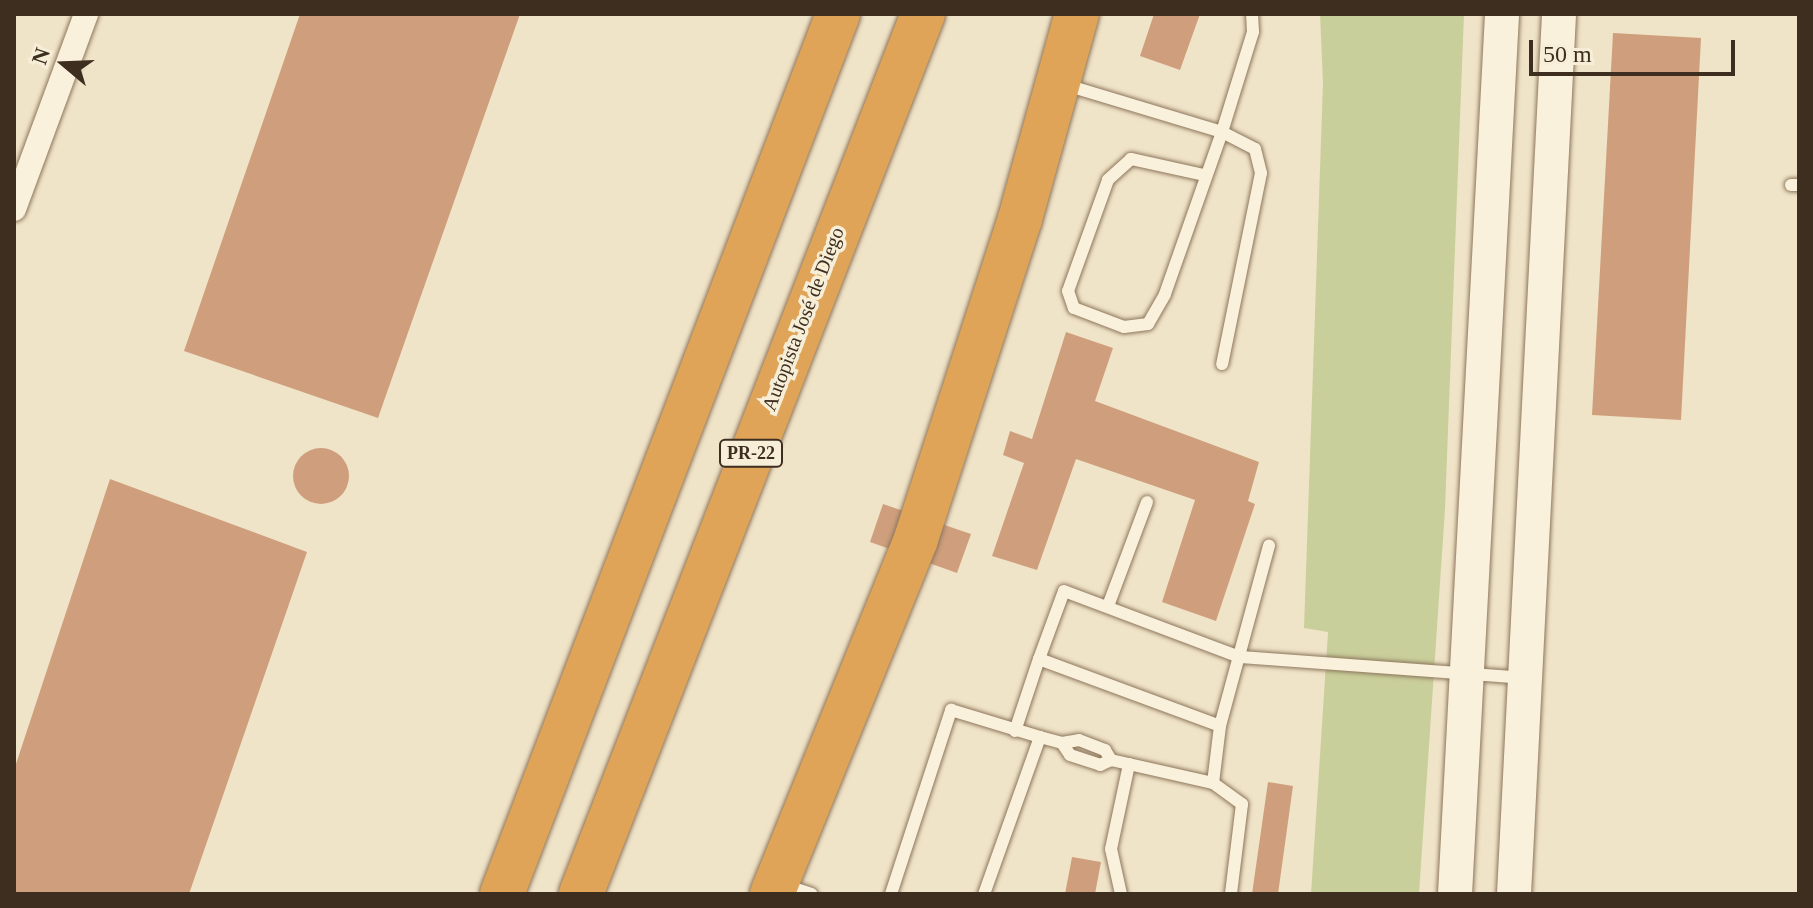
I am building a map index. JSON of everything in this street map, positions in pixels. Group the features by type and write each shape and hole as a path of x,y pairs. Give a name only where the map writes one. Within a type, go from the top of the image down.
{"highway":[{"path":"502,894 838,14"},
{"name":"Autopista José de Diego","path":"581,894 923,14"},
{"path":"787,890 916,539 1059,83 1077,14"}],"street":[{"path":"14,209 86,14"},
{"path":"1455,894 1502,14"},
{"path":"1514,894 1559,14"}],"lane":[{"path":"1204,175 1131,159 1108,180 1068,291 1074,308 1124,327 1148,324 1165,294 1204,175 1222,132 1253,32 1252,14"},
{"path":"1059,83 1222,132 1255,149 1261,173 1222,364"},
{"path":"1108,606 1147,502"},
{"path":"1213,783 1220,726 1269,546"},
{"path":"1015,731 1064,591 1240,657 1465,676 1526,678"},
{"path":"1039,659 1220,726"},
{"path":"891,894 951,710 1062,743 1070,755 1100,765 1111,760 1213,783 1242,804 1231,894"},
{"path":"984,894 1040,737"},
{"path":"1121,894 1111,849 1129,764"}],"green space":[{"path":"1320,14 1464,14 1445,509 1419,894 1311,894 1328,632 1304,628 1323,83"}],"building":[{"path":"300,14 520,14 378,418 184,351"},
{"path":"1154,14 1200,14 1180,70 1140,56"},
{"path":"1613,33 1701,38 1681,420 1592,415"},
{"path":"1066,332 1113,348 1095,401 1259,462 1248,501 1255,504 1216,621 1162,602 1195,500 1076,459 1037,570 992,556 1024,463 1003,455 1010,431 1032,439"},
{"path":"321,448 341,456 349,476 341,496 321,504 301,496 293,476 301,456"},
{"path":"110,479 307,552 189,894 14,894 14,770"},
{"path":"883,504 971,534 957,573 870,542"},
{"path":"1268,782 1293,786 1278,894 1252,894"},
{"path":"1072,857 1101,862 1095,894 1065,894"}]}
